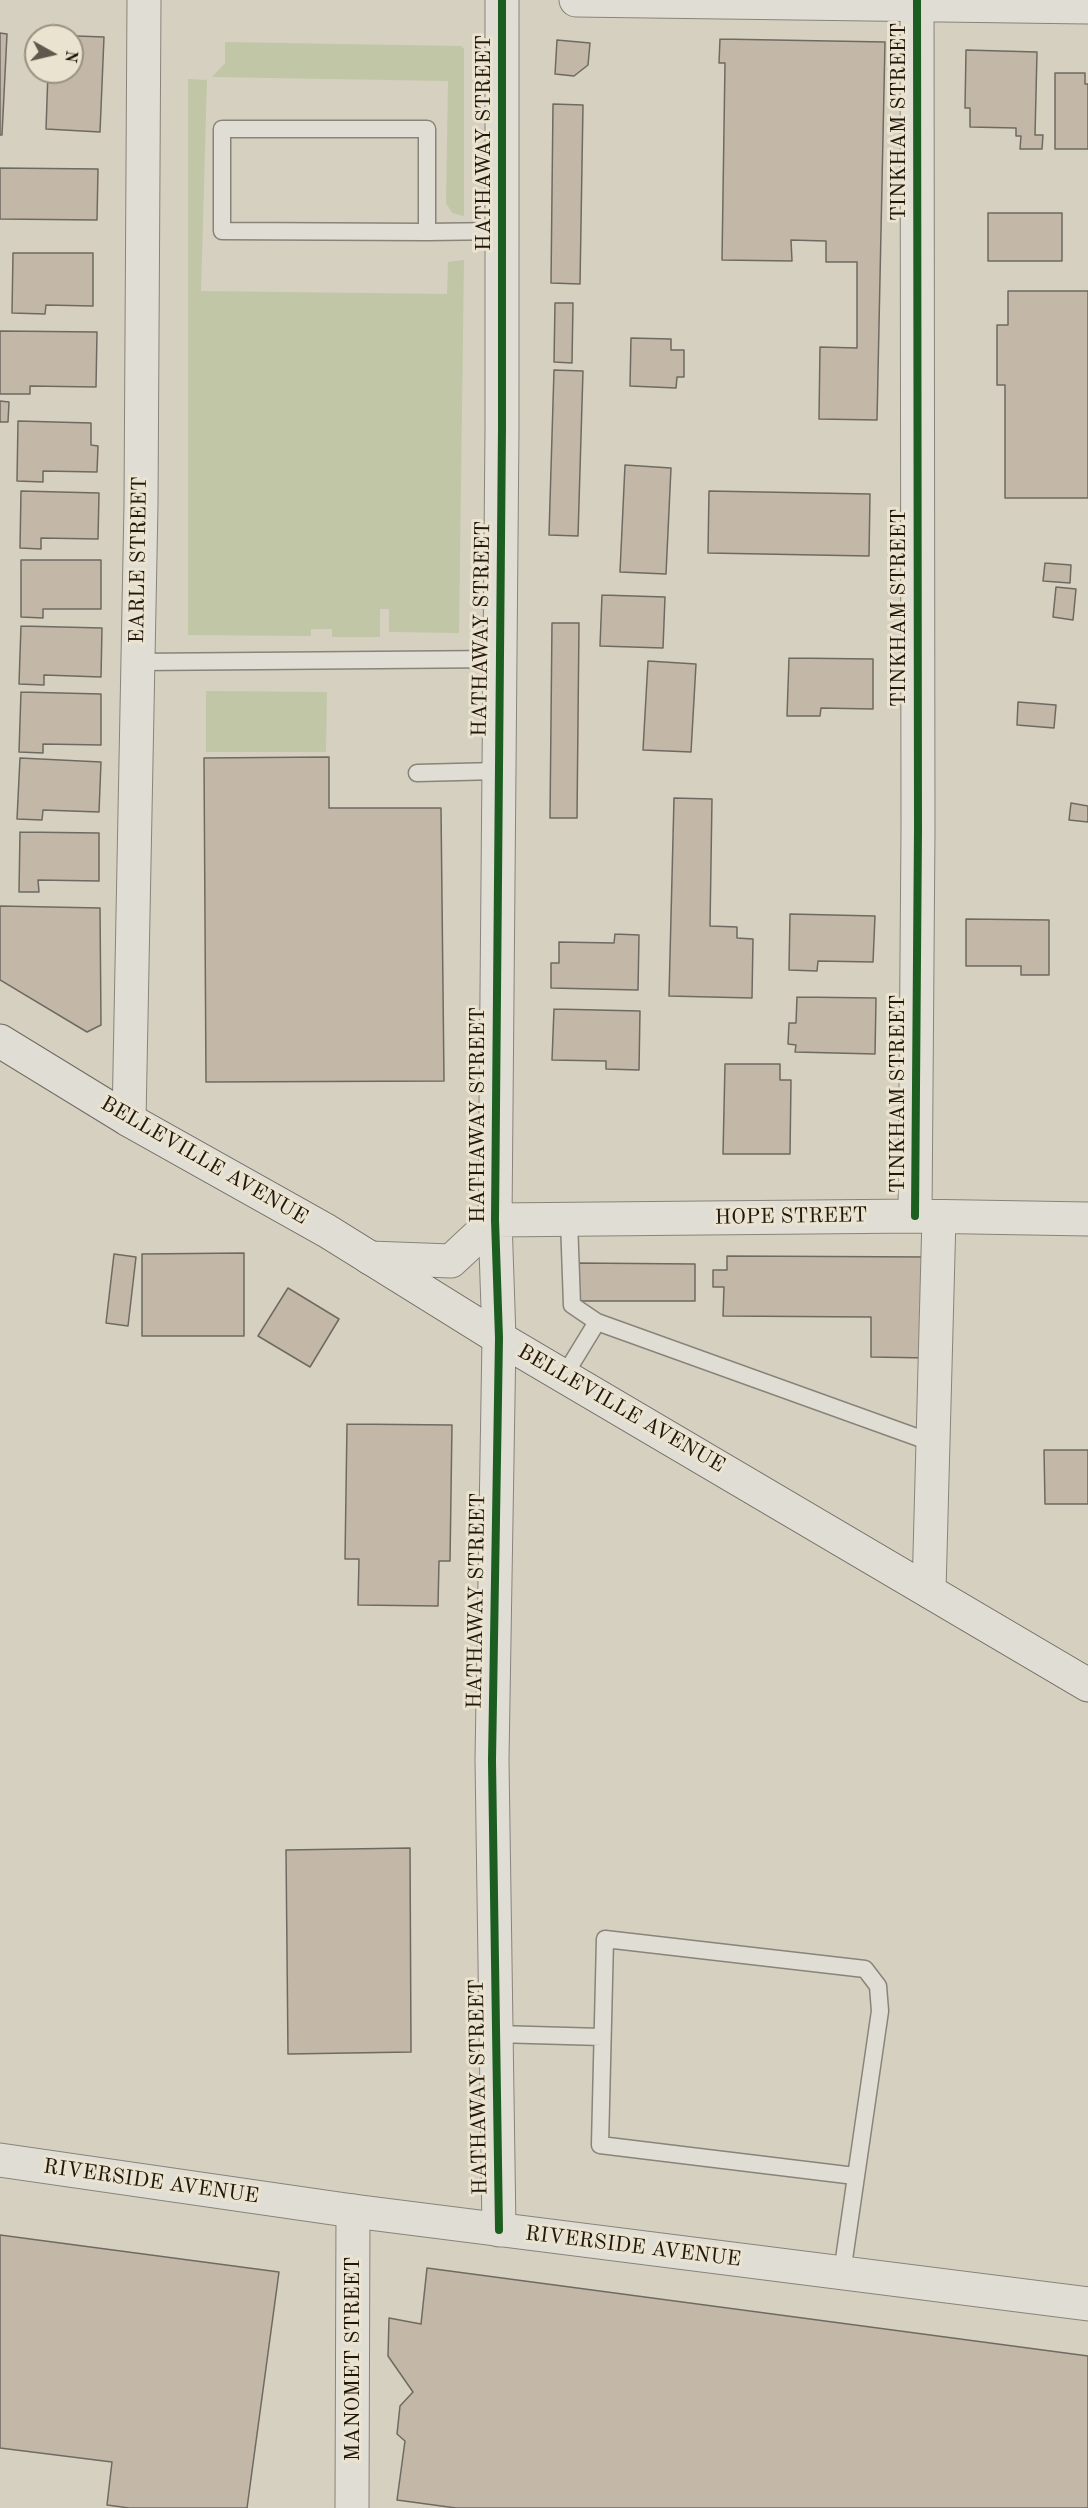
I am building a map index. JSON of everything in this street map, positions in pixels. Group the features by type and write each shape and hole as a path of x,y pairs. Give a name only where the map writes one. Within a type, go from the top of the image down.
{"street":[{"name":"EARLE STREET","path":"129,1120 138,662 144,0"},
{"name":"HATHAWAY STREET","path":"499,2230 492,1760 499,1338 495,1220 502,0"},
{"path":"576,0 917,2 1088,7"},
{"name":"TINKHAM STREET","path":"917,2 918,841 933,1443 929,1591"},
{"name":"BELLEVILLE AVENUE","path":"0,1041 129,1120 370,1258 499,1338 1088,1685"},
{"name":"HOPE STREET","path":"495,1220 927,1216 1088,1219"},
{"name":"HATHAWAY STREET","path":"370,1258 451,1261 495,1220"},
{"name":"RIVERSIDE AVENUE","path":"0,2160 353,2211 1088,2304"},
{"name":"MANOMET STREET","path":"352,2508 353,2211"}],"lane":[{"path":"427,232 427,129 222,129 222,231 427,232 502,231"},
{"path":"138,662 500,659"},
{"path":"417,773 498,771"},
{"path":"569,1220 572,1305 597,1322 933,1443"},
{"path":"564,1376 597,1322"},
{"path":"842,2273 880,2011 878,1986 865,1969 605,1939 600,2145 855,2176"},
{"path":"496,2034 602,2037"}],"green space":[{"path":"225,42 461,46 464,49 464,216 452,213 446,203 448,81 212,77 225,63"},
{"path":"188,79 207,80 201,291 447,294 448,262 464,260 459,633 389,632 389,609 380,609 380,637 332,637 332,629 311,629 311,636 188,635"},
{"path":"206,691 327,692 326,752 206,752"}],"building":[{"path":"0,33 7,34 2,135 0,135"},
{"path":"84,36 104,37 100,132 46,129 48,84 84,84"},
{"path":"720,39 885,42 877,420 819,419 820,347 857,348 857,262 826,262 826,241 791,240 792,261 722,260 725,63 719,63"},
{"path":"557,40 590,43 588,65 574,76 555,74"},
{"path":"966,50 1037,52 1035,135 1043,135 1042,149 1020,149 1021,136 1016,136 1016,128 970,127 970,108 965,108"},
{"path":"1055,73 1085,73 1085,84 1088,84 1088,149 1055,149"},
{"path":"553,104 583,105 580,284 551,283"},
{"path":"0,168 98,169 97,220 0,219"},
{"path":"988,213 1062,213 1062,261 988,261"},
{"path":"13,253 93,253 93,306 46,305 45,314 12,313"},
{"path":"1008,291 1088,291 1088,498 1005,498 1005,385 997,385 997,325 1008,325"},
{"path":"555,303 573,303 572,363 554,362"},
{"path":"0,331 97,332 96,387 30,386 30,394 0,394"},
{"path":"631,338 671,339 671,350 684,350 684,377 677,377 676,388 630,386"},
{"path":"554,370 583,371 578,536 549,535"},
{"path":"0,401 9,402 8,422 0,422"},
{"path":"18,421 91,423 91,445 98,446 97,472 43,471 43,482 17,481"},
{"path":"625,465 671,468 666,574 620,572"},
{"path":"21,491 99,493 98,539 41,538 41,549 20,548"},
{"path":"709,491 870,494 869,556 708,553"},
{"path":"21,560 101,560 101,609 43,609 43,618 21,617"},
{"path":"1045,563 1071,565 1070,583 1043,581"},
{"path":"1056,587 1076,589 1073,620 1053,617"},
{"path":"602,595 665,597 663,648 600,646"},
{"path":"552,623 579,623 577,818 550,818"},
{"path":"21,626 102,628 101,677 44,675 44,685 19,684"},
{"path":"789,658 873,659 873,709 821,708 820,716 787,716"},
{"path":"648,661 696,664 691,752 643,750"},
{"path":"21,692 101,694 101,745 43,744 43,753 19,752"},
{"path":"1018,702 1056,705 1054,728 1017,725"},
{"path":"329,757 329,808 441,808 444,1081 206,1082 204,758"},
{"path":"20,758 101,762 99,812 43,810 42,820 17,819"},
{"path":"674,798 712,799 710,926 737,927 737,938 753,939 752,998 669,996"},
{"path":"1071,803 1088,806 1088,822 1069,820"},
{"path":"20,832 99,833 99,881 38,880 39,892 19,892"},
{"path":"0,906 100,908 101,1025 87,1032 0,980"},
{"path":"790,914 875,916 873,962 818,961 817,971 789,970"},
{"path":"966,919 1049,920 1049,975 1021,975 1021,966 966,966"},
{"path":"615,934 639,935 638,990 551,988 551,963 559,963 559,942 614,943"},
{"path":"797,997 876,998 875,1054 795,1052 796,1045 788,1044 789,1023 796,1023"},
{"path":"554,1009 640,1011 639,1070 606,1069 606,1061 552,1060"},
{"path":"725,1064 780,1064 780,1080 791,1080 790,1154 723,1154"},
{"path":"244,1253 244,1336 142,1336 142,1254"},
{"path":"114,1254 136,1257 128,1326 106,1323"},
{"path":"727,1256 930,1257 929,1358 871,1357 871,1317 723,1316 724,1287 713,1287 713,1270 727,1270"},
{"path":"577,1263 695,1264 695,1301 577,1301"},
{"path":"288,1288 339,1319 310,1367 258,1336"},
{"path":"347,1424 452,1425 450,1561 439,1561 438,1606 358,1605 359,1559 345,1559"},
{"path":"1044,1450 1088,1450 1088,1504 1045,1504"},
{"path":"410,1848 411,2052 288,2054 286,1850"},
{"path":"0,2235 279,2272 247,2508 129,2508 107,2505 112,2462 0,2448"},
{"path":"427,2268 1088,2356 1088,2508 456,2508 397,2500 405,2441 397,2434 400,2406 413,2392 388,2356 389,2318 421,2324"}],"cycle path":[{"path":"499,2230 492,1760 499,1338 495,1220 502,428 502,0"},
{"path":"915,1216 918,829 917,0"}]}
